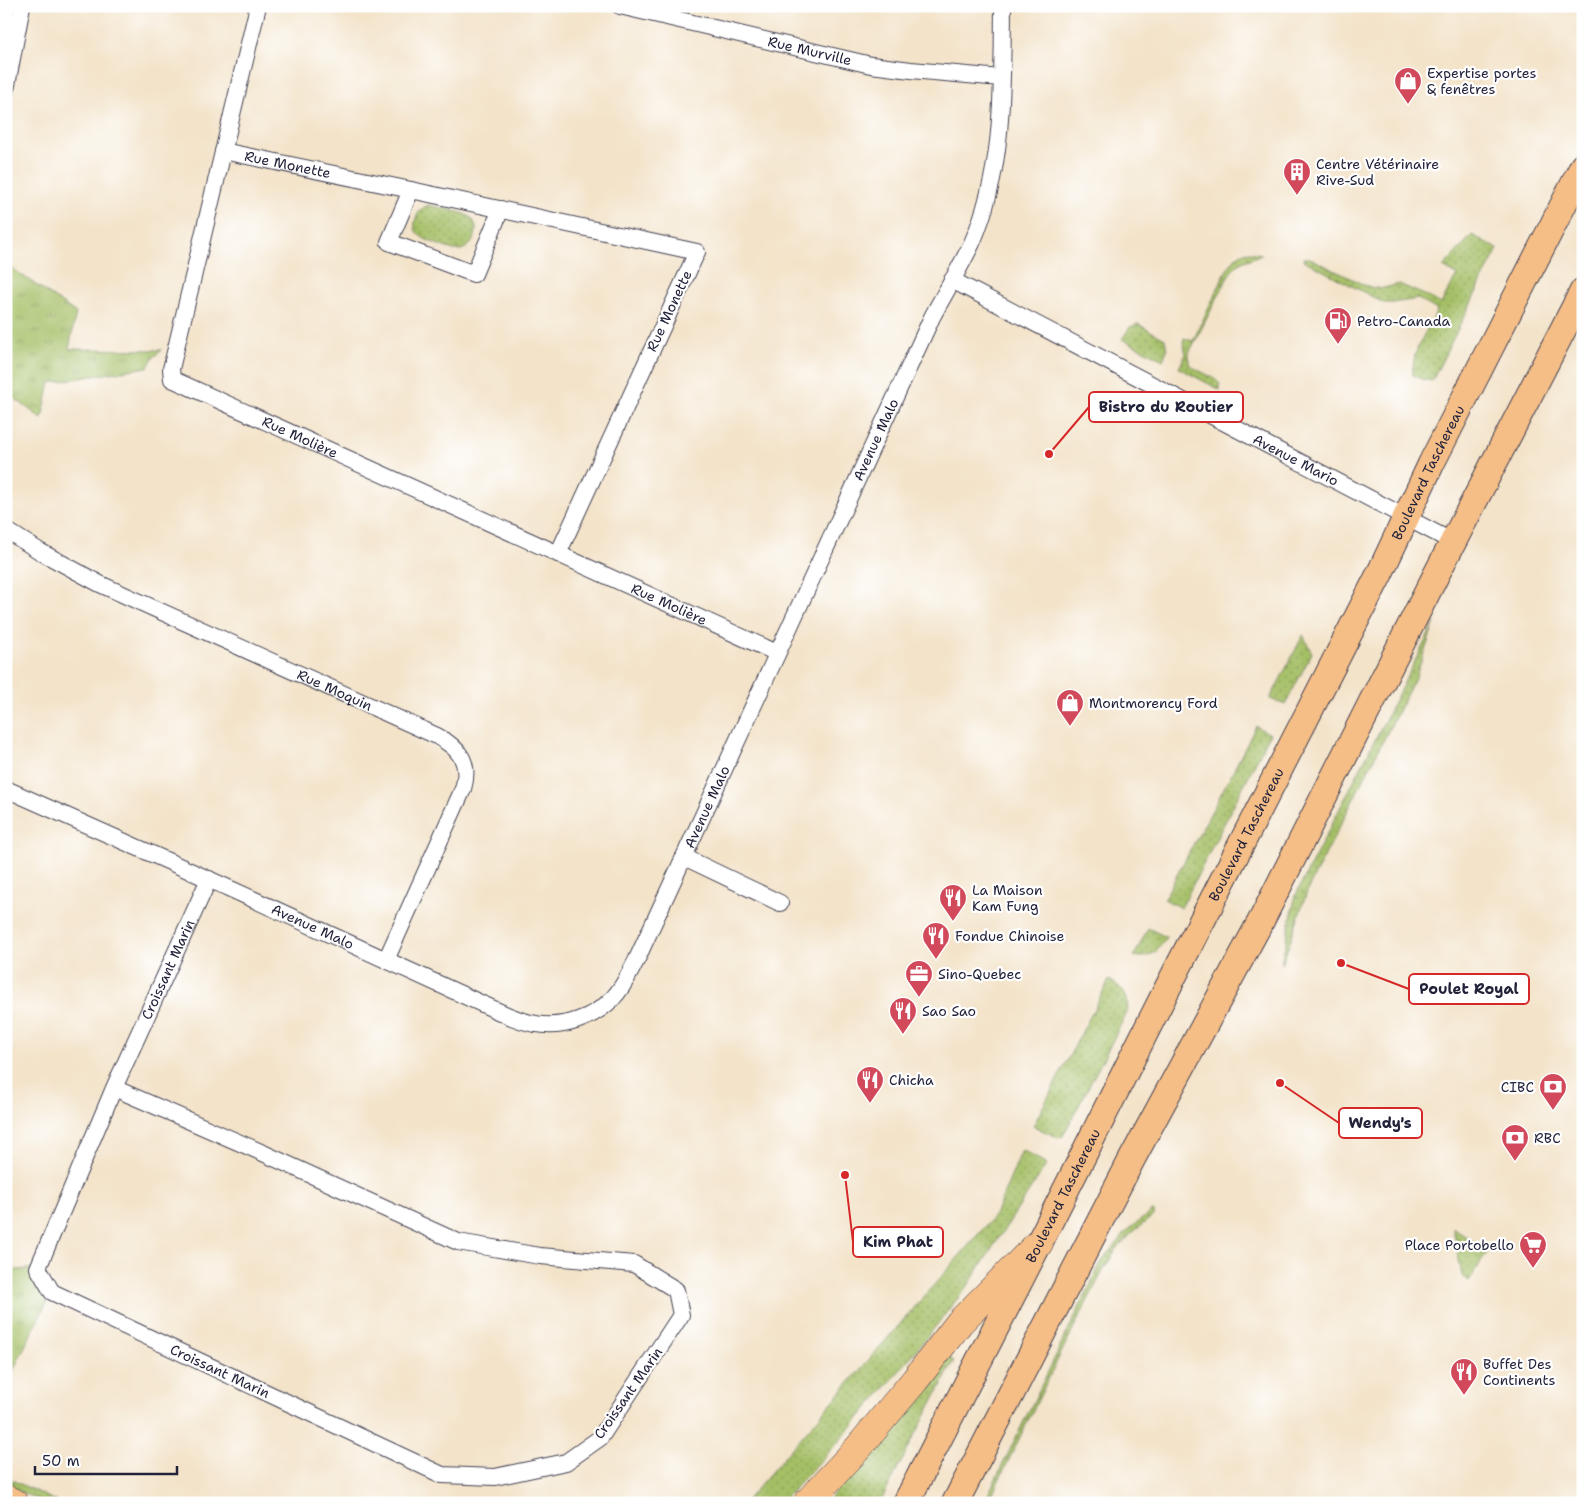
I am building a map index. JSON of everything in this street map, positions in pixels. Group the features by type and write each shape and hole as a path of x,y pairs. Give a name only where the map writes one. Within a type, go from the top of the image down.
{"highway":[{"path":"807,1503 860,1447 960,1322 1039,1242"},
{"path":"6,1499 14,1503"}],"main road":[{"name":"Boulevard Taschereau","path":"906,1503 1383,567 1432,462 1583,166"},
{"path":"955,1503 1132,1159 1266,912 1453,542 1583,291"}],"street":[{"path":"6,90 22,6"},
{"name":"Rue Molière","path":"258,6 171,369 172,379 777,653"},
{"name":"Rue Murville","path":"620,6 871,65 1001,78"},
{"name":"Avenue Malo","path":"6,789 523,1021 550,1025 578,1020 593,1014 605,1005 622,987 637,958 932,317 972,243 993,178 1000,134 1003,6"},
{"name":"Rue Monette","path":"223,151 697,252 558,554"},
{"path":"411,190 389,242 474,274 501,209"},
{"name":"Avenue Mario","path":"952,280 1453,542"},
{"name":"Rue Moquin","path":"6,530 41,552 100,584 437,736 457,749 466,769 463,789 386,960"},
{"name":"Avenue Malo","path":"684,857 780,903"},
{"name":"Croissant Marin","path":"114,1088 263,1153 458,1242 540,1256 634,1264 676,1290 681,1316 600,1438 566,1462 494,1477 442,1475 52,1292 38,1268 114,1088 209,879"}],"green space":[{"path":"429,205 469,216 475,224 476,230 470,245 460,250 454,250 420,236 414,224 418,213"},
{"path":"1472,235 1498,249 1432,381 1413,375 1413,366 1420,341 1437,310 1418,299 1384,303 1303,260 1303,258 1310,258 1364,285 1374,288 1384,288 1399,284 1441,304 1457,275 1443,267"},
{"path":"1242,253 1262,254 1240,263 1230,273 1189,353 1189,364 1209,375 1220,384 1220,390 1179,368 1186,354 1183,342 1184,338 1193,341 1226,271 1236,257"},
{"path":"6,264 76,313 69,349 162,350 153,358 148,367 50,383 42,419 10,395 6,398"},
{"path":"1138,324 1165,339 1167,350 1163,360 1122,339 1130,327"},
{"path":"1435,622 1416,676 1308,889 1281,964 1296,894"},
{"path":"1303,635 1312,653 1285,705 1270,699"},
{"path":"1256,726 1270,734 1181,908 1164,899"},
{"path":"1148,928 1166,937 1153,953 1145,957 1134,956"},
{"path":"1109,980 1122,989 1126,997 1127,1013 1063,1136 1059,1138 1033,1126"},
{"path":"1022,1150 1047,1164 967,1287 907,1362 843,1437 788,1495 778,1503 744,1503 995,1215"},
{"path":"1153,1210 1153,1216 1132,1233 1116,1250 1104,1269 988,1503 984,1503 1102,1261 1128,1230"},
{"path":"1453,1228 1488,1251 1469,1281 1462,1276"},
{"path":"38,1268 52,1292 6,1385 6,1271"},
{"path":"949,1357 954,1361 880,1503 826,1503"},
{"path":"6,1477 60,1503 39,1500 20,1492 6,1485"}],"place":[{"name":"Expertise portes & fenêtres","path":"1408,105"},
{"name":"Centre Vétérinaire Rive-Sud","path":"1297,196"},
{"name":"Petro-Canada","path":"1338,345"},
{"name":"Bistro du Routier","path":"1049,454"},
{"name":"Montmorency Ford","path":"1070,727"},
{"name":"La Maison Kam Fung","path":"953,922"},
{"name":"Fondue Chinoise","path":"936,960"},
{"name":"Poulet Royal","path":"1341,963"},
{"name":"Sino-Quebec","path":"919,998"},
{"name":"Sao Sao","path":"903,1035"},
{"name":"Wendy's","path":"1280,1083"},
{"name":"Chicha","path":"870,1104"},
{"name":"CIBC","path":"1553,1111"},
{"name":"RBC","path":"1515,1162"},
{"name":"Kim Phat","path":"845,1175"},
{"name":"Place Portobello","path":"1533,1269"},
{"name":"Buffet Des Continents","path":"1464,1396"}]}
